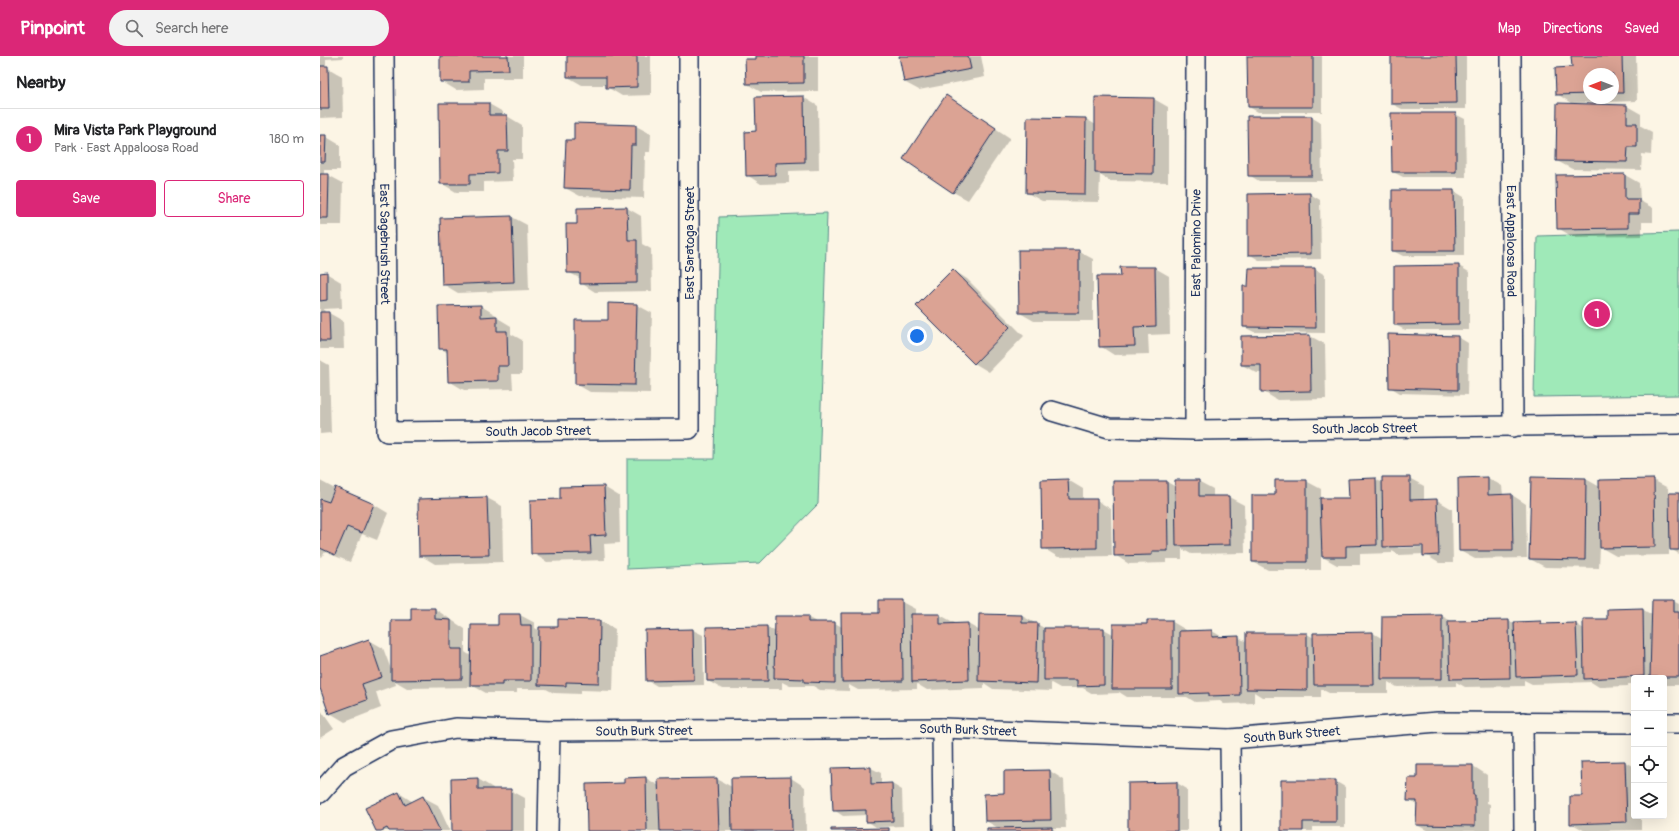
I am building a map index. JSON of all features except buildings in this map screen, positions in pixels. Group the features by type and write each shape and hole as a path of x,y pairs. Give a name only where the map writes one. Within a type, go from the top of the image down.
{"street":[{"name":"East Sagebrush Street","path":"384,56 387,432"},
{"name":"East Saratoga Street","path":"689,429 690,56"},
{"name":"East Palomino Drive","path":"1195,430 1196,56"},
{"name":"East Appaloosa Road","path":"1511,56 1513,427"},
{"name":"South Jacob Street","path":"1052,411 1109,428 1195,430 1679,424"},
{"name":"South Jacob Street","path":"387,432 689,429"},
{"name":"South Burk Street","path":"320,793 344,766 391,740 456,728 550,731 942,728 1230,739 1438,722 1631,723"},
{"path":"1524,722 1524,831"},
{"path":"1667,723 1679,723"},
{"path":"942,728 943,831"},
{"path":"548,831 550,731"},
{"path":"1230,739 1231,831"}],"green space":[{"path":"827,213 818,504 760,563 627,569 627,459 714,459 719,217"},
{"path":"1679,232 1679,395 1534,397 1537,236"}],"place":[{"name":"Mira Vista Park Playground","path":"1597,314"}]}
